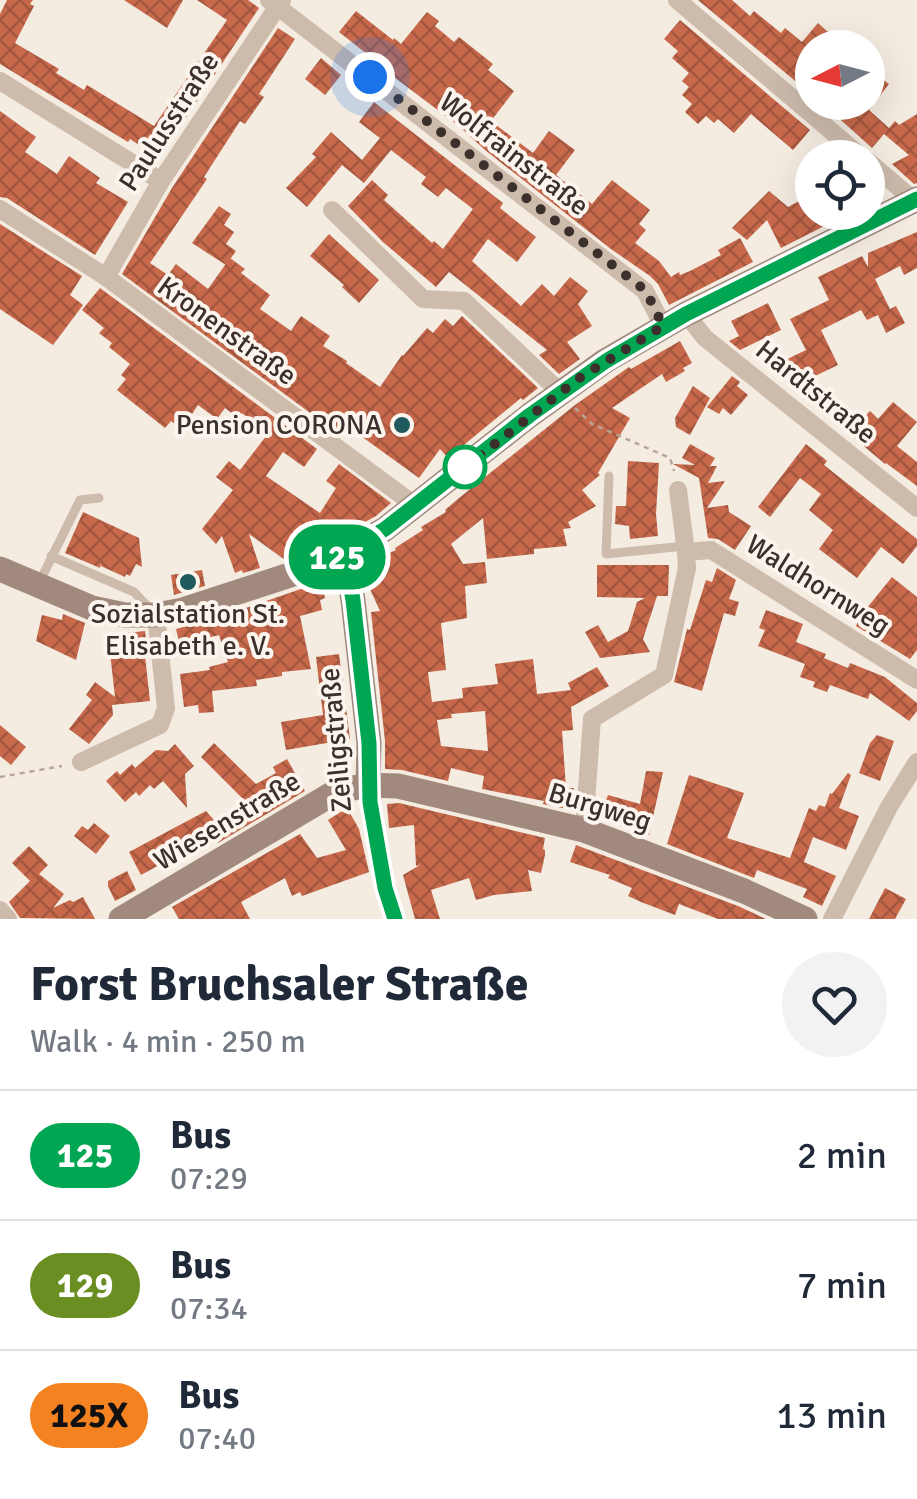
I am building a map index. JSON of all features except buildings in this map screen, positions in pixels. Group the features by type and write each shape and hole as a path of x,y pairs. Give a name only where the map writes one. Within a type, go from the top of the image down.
{"street":[{"path":"678,0 844,140"},
{"name":"Paulusstraße","path":"106,277 161,180 277,2"},
{"name":"Wolfrainstraße","path":"277,2 646,291 675,320"},
{"path":"0,81 161,180"},
{"path":"0,569 92,608 125,615 156,615 183,610 337,557 385,529 560,392 606,361 675,320 916,201 885,175"},
{"name":"Kronenstraße","path":"0,209 106,277 416,506"},
{"path":"332,210 423,299 464,301 560,392"},
{"name":"Hardtstraße","path":"675,320 705,338 917,508"},
{"path":"584,830 592,719 664,674 687,568 678,490"},
{"name":"Waldhornweg","path":"685,549 711,550 917,680"},
{"name":"Zeiligstraße","path":"337,557 350,583 353,600 369,743 370,802 385,888 395,919"},
{"path":"81,762 160,724 166,708 156,615"},
{"path":"832,919 889,806 917,762"},
{"name":"Burgweg","path":"368,784 398,786 584,830 744,890 805,919"},
{"name":"Wiesenstraße","path":"121,919 332,794 368,784"},
{"path":"0,910 8,919"}],"lane":[{"path":"609,476 606,554 685,549"},
{"path":"38,586 80,500 99,498"},
{"path":"50,556 134,592 156,615"}],"path":[{"path":"560,392 592,424 670,458 678,490"},
{"path":"0,778 81,762"}],"bus line":[{"name":"125","path":"395,919 385,888 370,802 369,743 353,600 350,583 337,557 385,529 530,415 606,361 686,314 917,199"}],"place":[{"name":"Pension CORONA","path":"402,425"},
{"name":"Sozialstation St. Elisabeth e. V.","path":"188,582"}],"route":[{"path":"370,77 646,291 663,326 578,379 465,467"}]}
